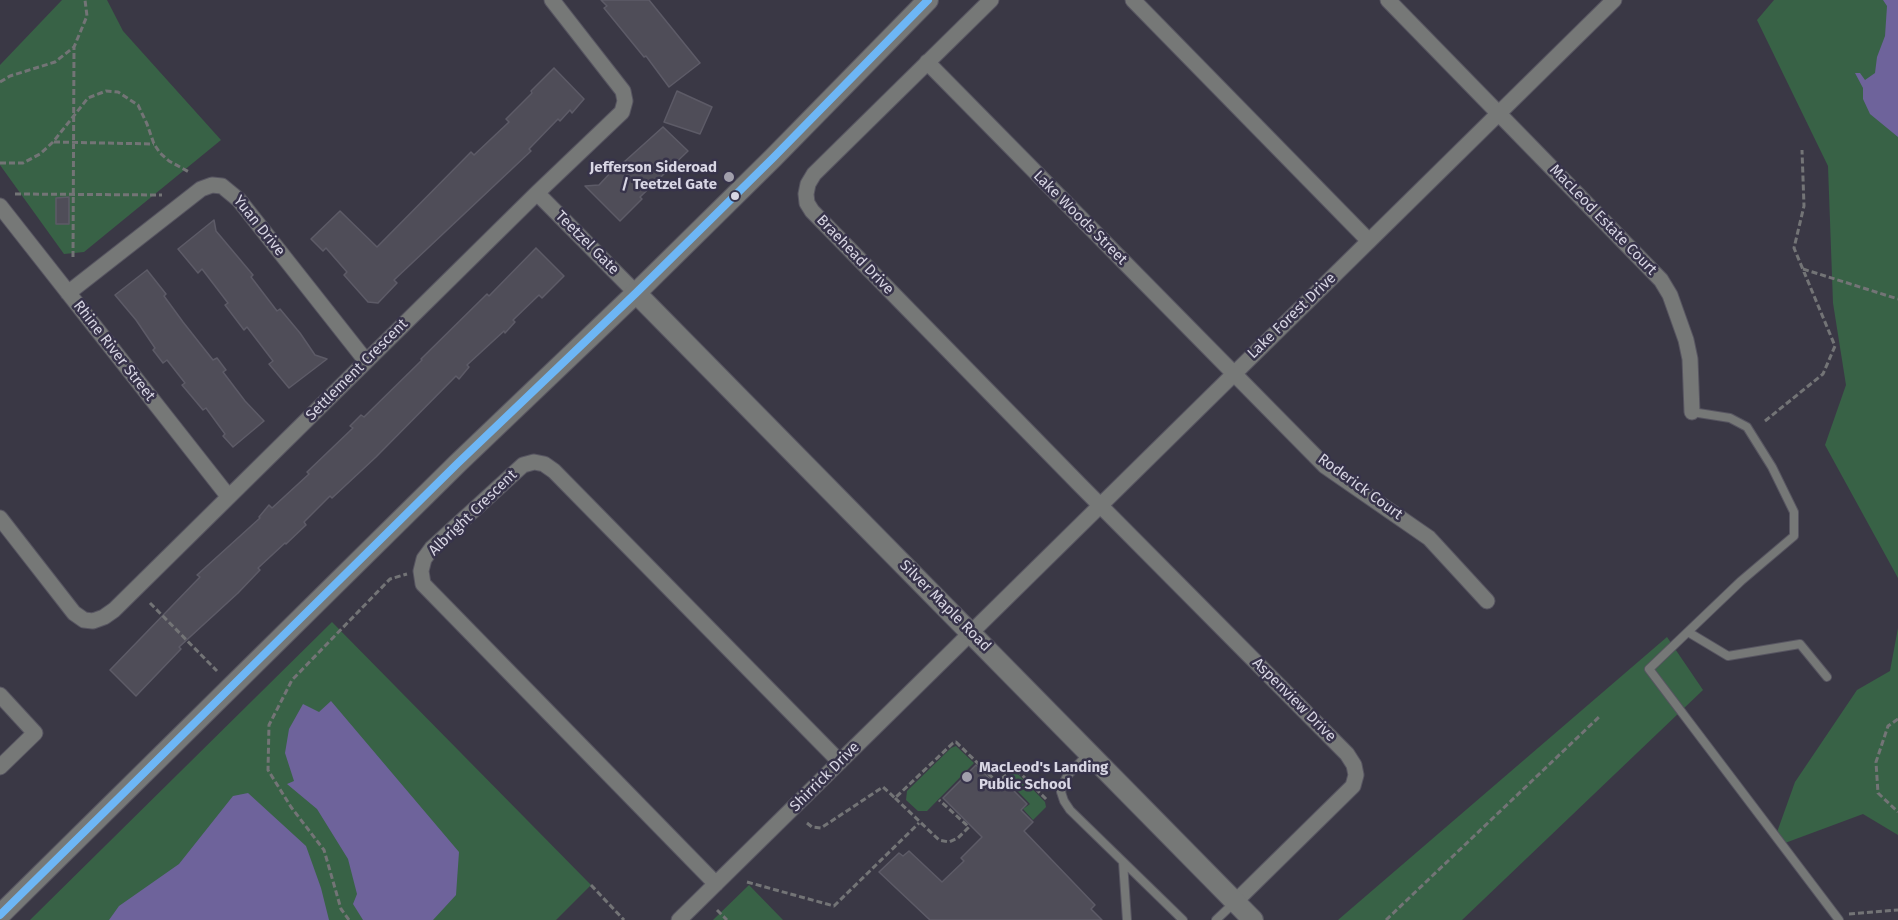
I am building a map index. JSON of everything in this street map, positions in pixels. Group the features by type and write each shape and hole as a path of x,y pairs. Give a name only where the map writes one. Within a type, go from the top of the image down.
{"street":[{"name":"Settlement Crescent","path":"0,518 74,613 84,620 93,621 114,610 621,112 625,101 623,91 552,0"},
{"path":"0,915 458,463 773,158 928,0"},
{"name":"Braehead Drive","path":"991,0 814,174 808,184 807,203 812,211 1100,504"},
{"path":"1133,0 1369,241"},
{"name":"MacLeod Estate Court","path":"1388,0 1661,280 1678,316 1686,340 1690,358 1692,412"},
{"name":"Lake Forest Drive","path":"971,633 1614,0"},
{"name":"Lake Woods Street","path":"927,62 1233,373"},
{"name":"Yuan Drive","path":"68,293 201,189 212,185 222,186 240,200 366,361"},
{"name":"Teetzel Gate","path":"537,193 636,293"},
{"name":"Rhine River Street","path":"0,206 228,496"},
{"name":"Silver Maple Road","path":"636,293 1253,920"},
{"name":"Roderick Court","path":"1233,373 1325,466 1429,538 1487,601"},
{"name":"Albright Crescent","path":"716,884 423,584 421,571 424,560 432,548 523,465 534,462 544,464 554,471 840,762"},
{"name":"Aspenview Drive","path":"1100,504 1347,754 1354,765 1356,775 1353,786 1345,796 1235,902"},
{"name":"Shirrick Drive","path":"679,920 971,633"},
{"path":"0,695 35,733 0,767"}],"lane":[{"path":"1692,412 1730,418 1747,427 1772,466 1794,512 1794,536 1741,581 1649,669 1837,918"},
{"path":"1688,632 1728,656 1800,644 1827,677"},
{"path":"1089,753 1067,776 1061,792 1064,801 1070,810 1183,920"},
{"path":"1123,862 1127,920"},
{"path":"1216,920 1235,902"}],"path":[{"path":"73,257 74,47 87,16 85,0"},
{"path":"0,82 10,76 55,62 74,47"},
{"path":"0,163 23,163 40,154 53,142 74,116 79,106 96,93 106,91 118,92 138,105 154,144 169,161 189,172"},
{"path":"53,142 154,144"},
{"path":"1765,421 1823,374 1835,346 1794,248 1804,206 1802,150"},
{"path":"15,194 162,195"},
{"path":"1803,269 1898,298"},
{"path":"349,920 341,909 324,850 291,807 268,770 269,724 292,680 390,579 407,574"},
{"path":"150,603 217,671"},
{"path":"1386,920 1599,717"},
{"path":"1898,718 1888,726 1876,762 1878,793 1898,812"},
{"path":"895,798 952,742 956,742 997,782 1014,769 1047,800"},
{"path":"807,823 812,827 821,828 883,787 939,840 949,842 958,838 969,827 939,800"},
{"path":"747,882 834,906 919,823"},
{"path":"591,885 624,920"},
{"path":"717,910 727,920"},
{"path":"1837,918 1898,910"}],"green space":[{"path":"62,0 107,0 123,31 221,140 84,252 64,254 0,165 0,65"},
{"path":"1774,0 1898,0 1898,578 1825,445 1846,385 1833,303 1828,166 1757,20"},
{"path":"332,622 591,885 556,920 30,920"},
{"path":"1898,628 1898,835 1863,814 1785,843 1776,835 1795,782 1857,690 1890,671"},
{"path":"1667,637 1703,690 1462,920 1338,920"},
{"path":"956,746 974,763 927,811 918,811 906,800 907,791 951,748"},
{"path":"1012,773 1017,773 1045,802 1046,807 1033,820 1023,809 1030,804 1005,778"},
{"path":"749,885 783,920 713,920"}],"shaded area":[{"path":"1883,0 1898,0 1898,137 1870,114 1863,99 1863,88 1855,73 1860,73 1865,80 1875,73 1877,57 1885,36 1887,6"},
{"path":"331,701 459,852 456,895 433,920 363,920 353,904 357,894 348,859 317,809 287,784 294,781 285,753 289,729 303,704 319,712"},
{"path":"248,793 306,846 321,888 329,920 109,920 119,906 179,864 233,796"}],"building":[{"path":"601,0 649,0 700,63 669,87 646,56 644,57 604,8 607,6"},
{"path":"554,68 584,99 572,113 570,110 560,121 558,119 529,149 531,151 394,280 397,283 378,303 368,302 344,275 347,272 326,248 323,251 311,239 340,211 377,247 471,152 474,155 509,122 506,119"},
{"path":"677,91 712,107 700,134 664,122"},
{"path":"663,127 688,151 640,197 642,199 620,221 585,186 599,185"},
{"path":"69,197 69,224 56,224 56,198"},
{"path":"214,220 216,231 253,275 251,277 277,311 280,309 315,355 327,359 289,388 269,364 273,361 247,327 244,330 225,305 228,303 202,269 198,273 178,249"},
{"path":"536,248 564,276 542,298 539,295 513,320 515,322 505,333 504,331 467,365 469,367 459,379 456,376 376,457 332,498 330,496 304,522 306,525 258,568 260,570 238,593 179,647 181,649 136,696 110,670 200,577 197,575 260,518 269,505 272,508 309,474 307,472 353,428 350,426 361,415 364,417"},
{"path":"147,270 166,294 164,296 183,322 213,360 217,358 226,370 223,372 264,421 233,447 223,436 225,434 206,408 203,410 182,385 185,383 167,360 163,363 136,320 115,295"},
{"path":"976,765 997,786 1003,780 1027,804 1021,810 1033,822 1024,831 1095,905 1091,909 1102,920 930,920 879,872 899,853 903,856 909,851 942,882 964,861 961,858 982,837 943,798"}],"transit line":[{"path":"0,915 458,463 773,158 928,0"}],"place":[{"name":"Jefferson Sideroad / Teetzel Gate","path":"729,177"},
{"name":"MacLeod's Landing Public School","path":"967,777"}]}
